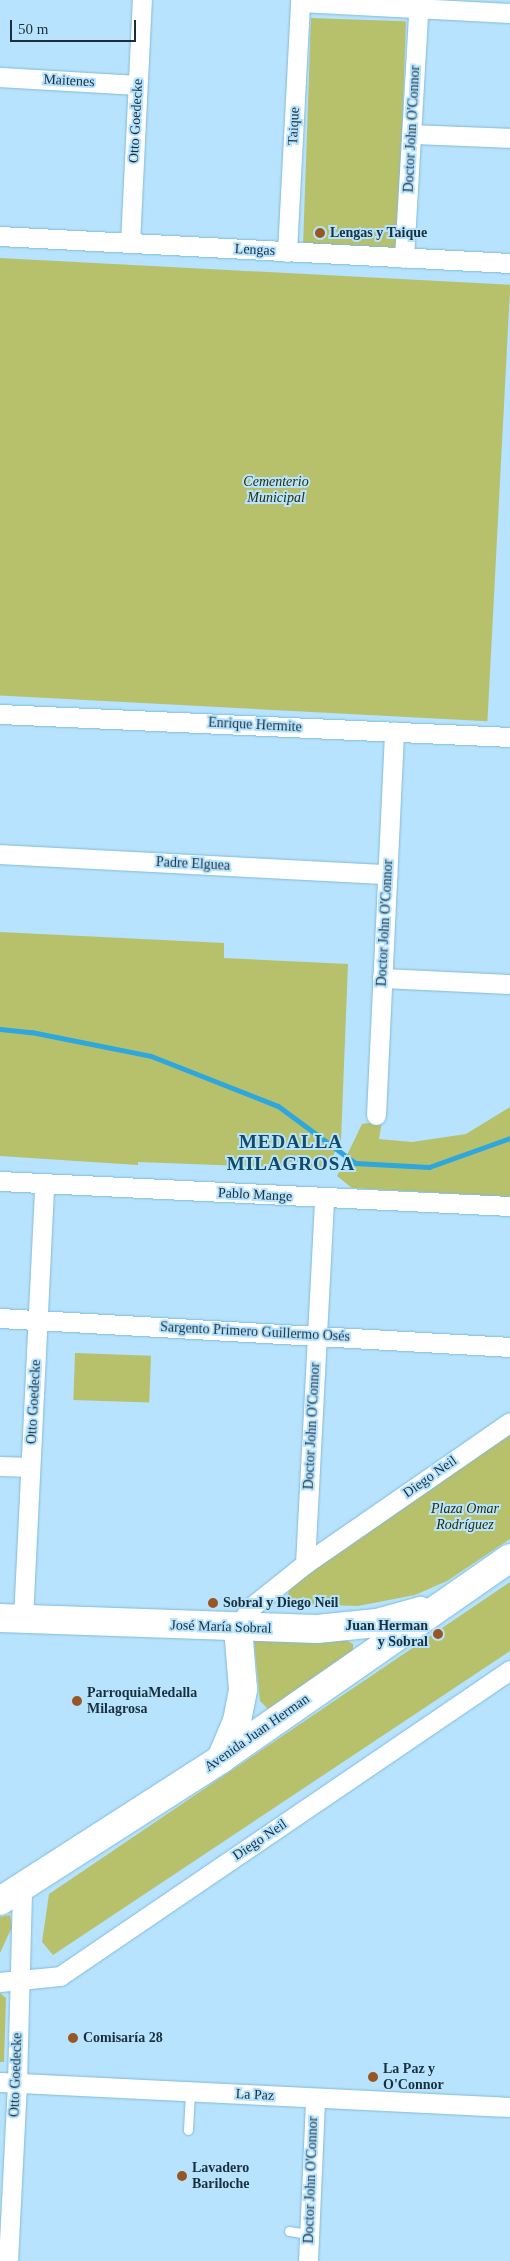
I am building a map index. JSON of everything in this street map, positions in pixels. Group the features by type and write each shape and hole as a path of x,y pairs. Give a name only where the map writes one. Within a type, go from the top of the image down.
{"main road":[{"name":"Avenida Juan Herman","path":"11,1895 221,1759 510,1558"},
{"name":"José María Sobral","path":"11,1619 238,1628 317,1629 377,1623 440,1605"},
{"path":"221,1759 238,1721 242,1689 238,1628"}],"street":[{"name":"Otto Goedecke","path":"130,243 142,0"},
{"path":"300,1 419,4 510,13"},
{"name":"Taique","path":"287,252 300,1"},
{"name":"Doctor John O'Connor","path":"404,258 419,4"},
{"name":"Maitenes","path":"0,77 137,84"},
{"path":"412,134 510,138"},
{"name":"Lengas","path":"0,236 510,263"},
{"name":"Enrique Hermite","path":"0,714 510,737"},
{"name":"Doctor John O'Connor","path":"376,1115 394,731"},
{"name":"Padre Elguea","path":"0,854 387,874"},
{"path":"382,978 510,984"},
{"name":"Pablo Mange","path":"0,1181 324,1199 510,1206"},
{"name":"Otto Goedecke","path":"11,1619 30,1467 44,1184"},
{"name":"Doctor John O'Connor","path":"304,1564 324,1199"},
{"name":"Sargento Primero Guillermo Osés","path":"0,1318 510,1347"},
{"name":"Diego Neil","path":"238,1628 250,1608 304,1564 510,1422"},
{"path":"0,1466 30,1467"},
{"name":"Diego Neil","path":"9,1982 60,1976 510,1670"},
{"name":"Otto Goedecke","path":"8,2261 11,1895"},
{"name":"La Paz","path":"9,2083 510,2107"},
{"name":"Doctor John O'Connor","path":"308,2261 315,2098"}],"lane":[{"path":"188,2130 190,2092"},
{"path":"289,2231 309,2234"}],"green space":[{"path":"311,18 406,21 398,248 303,245"},
{"name":"Cementerio Municipal","path":"0,258 510,285 487,721 0,696"},
{"path":"0,932 224,943 224,958 348,964 341,1141 326,1169 138,1162 138,1165 0,1156"},
{"path":"510,1107 510,1197 352,1188 337,1176 362,1124 382,1121 379,1139 412,1142 466,1134"},
{"path":"75,1353 151,1356 149,1403 73,1400"},
{"name":"Plaza Omar Rodríguez","path":"510,1435 510,1539 447,1581 415,1595 358,1606 293,1604 288,1594 292,1584"},
{"path":"510,1582 510,1651 53,1955 42,1942 49,1894"},
{"path":"346,1640 353,1644 353,1654 275,1707 268,1709 260,1701 254,1641"},
{"path":"10,1915 12,1927 0,1953 0,1917"},
{"path":"0,1993 6,1998 4,2062 0,2062"}],"waterway":[{"path":"0,1029 31,1032 151,1056 278,1106 355,1163 429,1167 510,1138"}],"place":[{"name":"Lengas y Taique","path":"320,233"},
{"name":"Sobral y Diego Neil","path":"213,1603"},
{"name":"Juan Herman y Sobral","path":"438,1634"},
{"name":"ParroquiaMedalla Milagrosa","path":"77,1701"},
{"name":"Comisaría 28","path":"73,2038"},
{"name":"La Paz y O'Connor","path":"373,2077"},
{"name":"Lavadero Bariloche","path":"182,2176"}],"district":[{"name":"MEDALLA MILAGROSA","path":"291,1153"}]}
